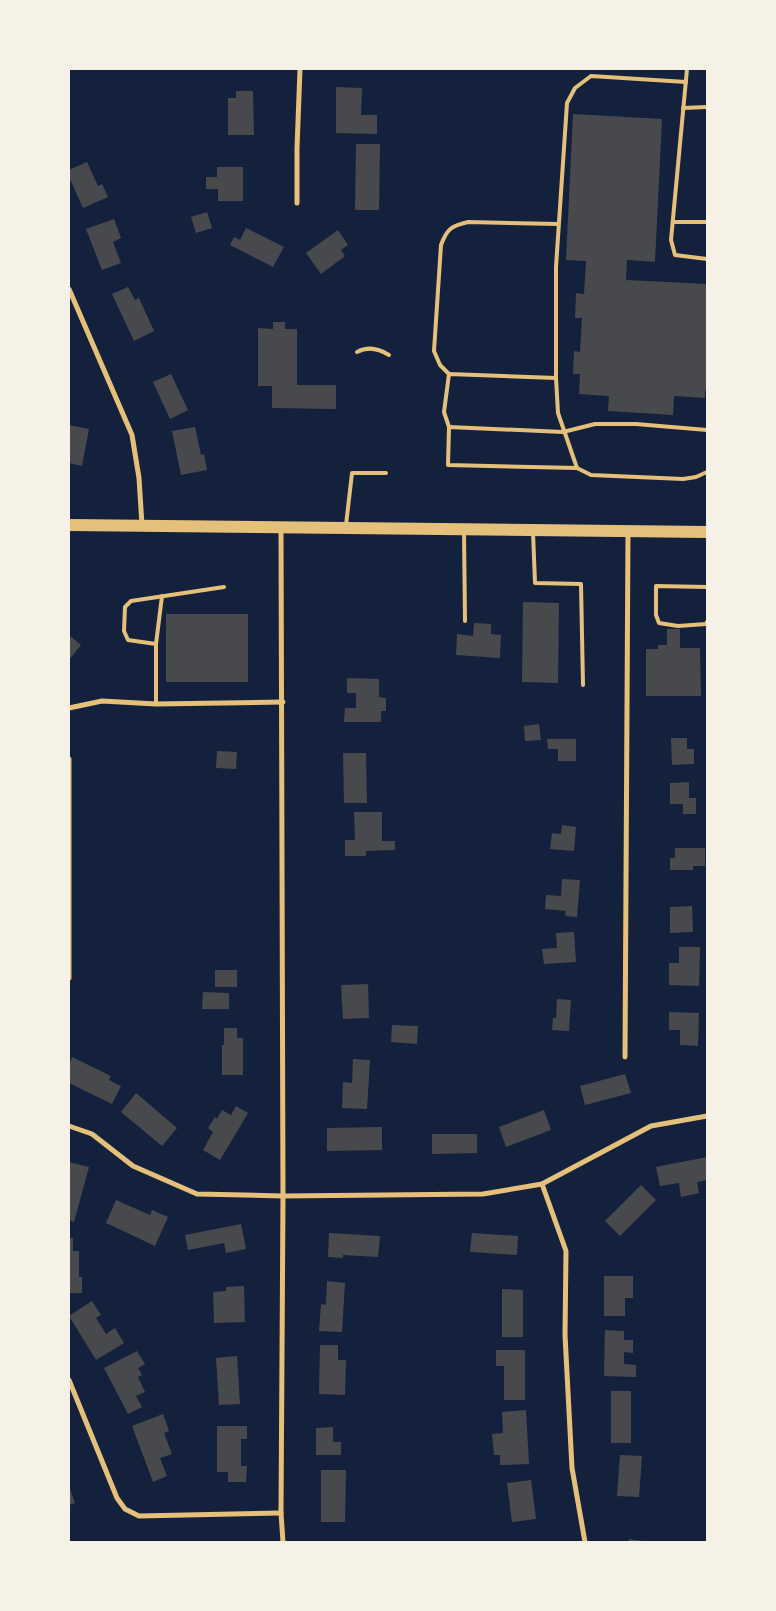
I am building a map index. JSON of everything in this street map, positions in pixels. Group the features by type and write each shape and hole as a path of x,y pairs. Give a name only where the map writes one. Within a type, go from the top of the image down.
{"main road":[{"path":"69,525 707,532"}],"street":[{"path":"297,203 300,69"},
{"path":"69,290 132,435 139,478 142,526"},
{"path":"281,526 283,1196 281,1513 283,1542"},
{"path":"625,1056 628,532"},
{"path":"69,708 102,700 156,704 282,702"},
{"path":"69,759 69,978"},
{"path":"69,1126 92,1134 133,1166 197,1194 283,1196 483,1194 542,1184 651,1126 707,1116"},
{"path":"542,1184 566,1251 565,1336 572,1468 585,1542"},
{"path":"69,1380 116,1498 125,1509 139,1516 281,1513"}],"lane":[{"path":"687,69 671,240 675,255 707,259"},
{"path":"577,468 558,413 556,378 556,267 567,103 575,88 591,76 686,82"},
{"path":"683,108 707,107"},
{"path":"556,378 449,374 440,365 434,351 441,245 445,233 455,225 468,222 558,224"},
{"path":"673,222 707,222"},
{"path":"357,352 372,348 382,350 389,355"},
{"path":"449,374 444,412 449,427 448,465 577,468 591,475 683,479 696,477 707,472"},
{"path":"449,427 563,432 595,424 636,424 707,430"},
{"path":"346,528 352,473 386,473"},
{"path":"464,529 465,621"},
{"path":"533,530 535,583 581,584 583,685"},
{"path":"707,587 656,586 656,615 659,623 678,626 706,624 707,622"},
{"path":"156,644 128,640 124,631 125,607 131,600 224,587"},
{"path":"156,704 156,644 162,596"}],"building":[{"path":"336,87 362,88 361,115 377,115 377,134 336,133"},
{"path":"236,91 253,91 254,135 228,135 228,98 236,98"},
{"path":"573,114 662,119 655,262 627,260 626,280 707,284 707,391 705,391 705,398 674,396 673,415 608,411 609,396 579,394 580,374 573,374 574,351 580,352 582,318 575,318 576,293 584,294 586,261 566,260"},
{"path":"356,144 380,144 379,210 355,210"},
{"path":"87,162 98,186 102,184 108,197 83,208 69,177 69,170"},
{"path":"217,167 243,167 243,201 218,201 218,189 206,189 206,177 217,177"},
{"path":"207,212 212,228 196,233 191,217"},
{"path":"114,219 121,238 113,242 121,263 102,270 86,229"},
{"path":"246,228 284,247 273,267 230,245 234,237 240,240"},
{"path":"338,230 348,245 341,250 345,256 321,274 306,253"},
{"path":"128,287 135,300 139,298 154,331 134,341 112,294"},
{"path":"273,322 285,322 285,329 297,329 297,385 336,385 336,409 272,408 272,386 258,386 258,328 273,329"},
{"path":"171,374 188,410 170,419 153,382"},
{"path":"69,425 89,429 82,466 69,463"},
{"path":"195,427 201,455 204,454 207,470 181,475 172,431"},
{"path":"523,602 559,603 558,683 522,682"},
{"path":"166,614 248,614 248,682 166,682"},
{"path":"474,623 491,624 491,634 501,635 500,658 456,655 457,634 473,636"},
{"path":"667,629 680,629 680,648 700,648 701,696 646,696 646,649 658,649 658,645 667,645"},
{"path":"69,635 81,645 69,660"},
{"path":"347,678 379,679 379,697 386,698 386,711 381,711 381,722 344,722 345,708 356,708 356,693 347,693"},
{"path":"539,724 541,740 525,741 524,726"},
{"path":"671,738 687,738 687,749 694,749 694,764 672,765"},
{"path":"547,739 576,739 576,761 558,761 558,749 548,749"},
{"path":"217,751 237,752 236,769 216,768"},
{"path":"343,753 366,753 367,803 344,803"},
{"path":"689,782 689,798 696,798 696,814 683,814 683,804 670,804 670,783"},
{"path":"354,812 382,812 382,841 395,841 395,850 366,851 366,856 345,856 345,840 355,840"},
{"path":"562,825 576,827 574,851 550,849 552,833 561,834"},
{"path":"675,848 705,848 705,866 693,866 693,870 670,870 670,858 675,858"},
{"path":"562,879 580,880 577,917 565,916 566,911 545,909 546,895 561,896"},
{"path":"692,906 693,932 670,933 670,907"},
{"path":"574,932 576,962 544,964 542,949 557,948 556,933"},
{"path":"679,947 700,947 699,986 669,985 669,963 679,963"},
{"path":"215,970 237,970 237,987 215,987"},
{"path":"368,984 369,1018 343,1019 341,985"},
{"path":"203,992 229,993 229,1009 202,1009"},
{"path":"557,999 571,1000 569,1031 552,1030 553,1018 556,1018"},
{"path":"669,1012 699,1013 698,1046 680,1045 680,1030 669,1030"},
{"path":"392,1025 418,1026 417,1044 391,1042"},
{"path":"224,1028 237,1028 237,1038 243,1038 243,1075 222,1075"},
{"path":"72,1057 111,1076 109,1080 121,1086 112,1104 69,1083 69,1065"},
{"path":"353,1059 370,1060 367,1109 342,1108 343,1082 352,1083"},
{"path":"625,1074 631,1093 585,1105 580,1086"},
{"path":"136,1093 177,1128 162,1146 121,1112"},
{"path":"236,1106 248,1113 220,1160 203,1150 213,1132 208,1128 215,1117 217,1119 222,1110 231,1115"},
{"path":"544,1110 551,1130 506,1147 499,1127"},
{"path":"382,1127 382,1150 327,1151 327,1128"},
{"path":"432,1134 477,1134 477,1153 432,1154"},
{"path":"707,1157 707,1180 697,1182 699,1193 681,1197 679,1183 660,1186 656,1167"},
{"path":"69,1162 89,1167 74,1222 69,1220"},
{"path":"641,1185 656,1200 620,1236 605,1221"},
{"path":"116,1200 150,1215 152,1210 168,1217 155,1246 106,1223"},
{"path":"241,1224 246,1249 226,1253 224,1243 188,1250 185,1235"},
{"path":"329,1233 380,1236 378,1257 343,1255 343,1258 328,1257"},
{"path":"472,1233 518,1236 517,1255 470,1252"},
{"path":"69,1238 73,1238 73,1251 79,1251 79,1277 82,1277 82,1293 69,1293"},
{"path":"604,1276 633,1276 633,1298 625,1298 625,1316 604,1316"},
{"path":"327,1281 345,1283 342,1332 319,1331 321,1304 326,1305"},
{"path":"244,1286 245,1322 214,1323 213,1292 226,1291 226,1287"},
{"path":"502,1289 523,1290 523,1337 502,1337"},
{"path":"92,1301 101,1315 96,1318 106,1334 115,1328 124,1343 96,1360 69,1316"},
{"path":"605,1330 624,1331 624,1340 633,1340 633,1353 624,1352 624,1364 636,1365 636,1377 604,1376"},
{"path":"320,1345 338,1345 338,1360 346,1360 345,1395 319,1394"},
{"path":"496,1350 525,1350 525,1400 504,1400 504,1366 496,1366"},
{"path":"137,1351 145,1364 138,1368 142,1375 138,1377 145,1392 136,1396 142,1407 128,1414 104,1368"},
{"path":"237,1356 240,1404 219,1405 216,1358"},
{"path":"611,1391 631,1391 631,1443 611,1443"},
{"path":"526,1410 529,1464 500,1465 500,1455 494,1455 492,1434 503,1433 502,1412"},
{"path":"163,1414 169,1431 164,1433 172,1454 160,1458 167,1476 153,1482 132,1426"},
{"path":"217,1426 247,1426 247,1439 241,1439 241,1466 247,1466 246,1482 228,1482 228,1472 217,1472"},
{"path":"333,1427 333,1442 341,1442 341,1455 316,1455 316,1428"},
{"path":"620,1455 642,1456 639,1497 617,1496"},
{"path":"321,1470 346,1470 345,1522 321,1522"},
{"path":"531,1480 536,1519 512,1522 507,1483"},
{"path":"69,1489 75,1503 69,1505"},
{"path":"629,1539 642,1541 642,1542 628,1542"}]}
